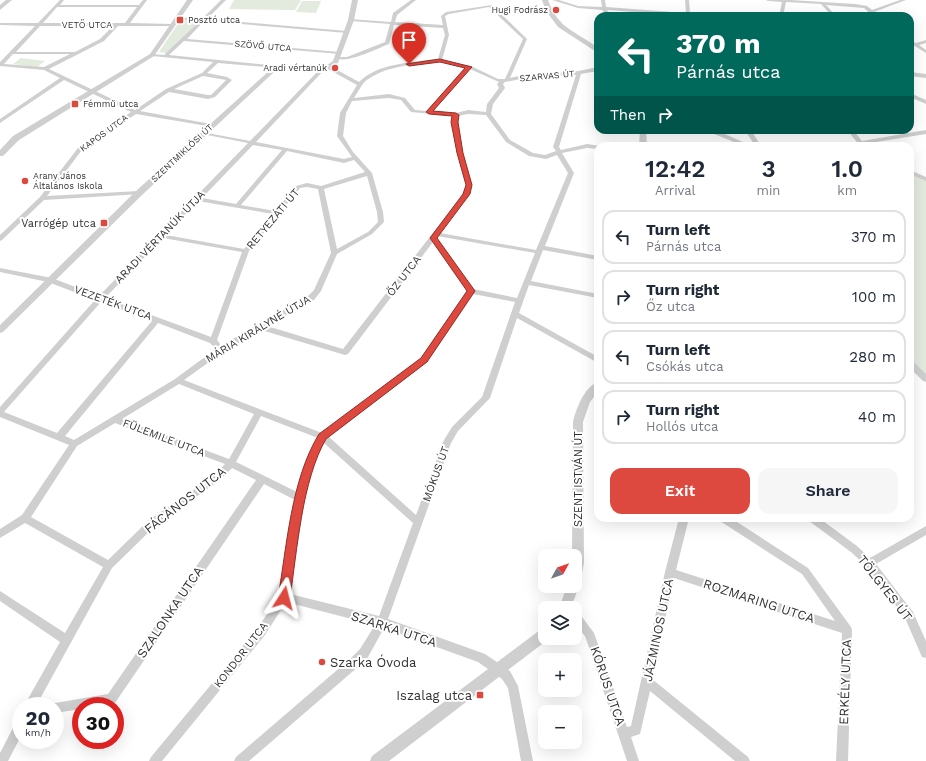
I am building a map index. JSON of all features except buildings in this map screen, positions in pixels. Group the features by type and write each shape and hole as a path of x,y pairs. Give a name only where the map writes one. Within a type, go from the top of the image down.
{"street":[{"path":"0,8 9,0"},
{"path":"0,65 62,0"},
{"path":"126,24 145,0"},
{"path":"0,154 16,138 152,55 190,0"},
{"path":"166,55 185,40 202,19 224,0"},
{"path":"152,55 166,55 278,67 326,67 334,64 339,55 356,0"},
{"path":"393,23 397,12 414,0"},
{"path":"490,6 493,0"},
{"path":"545,0 549,14 557,24 594,48"},
{"path":"554,0 578,7 638,12"},
{"path":"603,0 604,9 607,12"},
{"path":"687,0 688,12"},
{"path":"768,0 861,6 871,12 904,0"},
{"path":"781,12 785,0"},
{"path":"822,3 830,12"},
{"path":"56,6 140,6"},
{"path":"440,60 447,38 443,18 444,14 490,6"},
{"path":"488,114 490,104 502,87 500,84 505,81 525,39 490,6"},
{"path":"178,18 347,32"},
{"path":"350,20 445,27"},
{"name":"SZÖVŐ UTCA","path":"185,40 339,55 348,58 387,43 393,23"},
{"name":"VETŐ UTCA","path":"0,24 173,25"},
{"path":"46,70 102,40 116,24"},
{"path":"916,45 926,41"},
{"path":"916,45 926,52"},
{"path":"11,53 77,53"},
{"path":"321,188 334,253 370,233 381,222 380,212 369,173 355,158 340,136 343,113 360,84 367,77 384,69 440,60 469,67 497,80 505,81"},
{"name":"KAPOS UTCA","path":"0,238 42,198 80,149 168,90 202,74 217,61"},
{"path":"0,65 46,70 135,112 211,126"},
{"name":"SZENTMIKLÓSI ÚT","path":"0,329 139,193 211,126 278,67"},
{"path":"326,67 360,84"},
{"name":"ARADI VÉRTANÚK ÚTJA","path":"0,413 100,299 326,67"},
{"path":"429,112 469,67"},
{"name":"SZARVAS ÚT","path":"505,81 527,76 579,73 594,70"},
{"path":"559,152 556,147 579,73"},
{"path":"168,90 208,97 213,96 229,80 202,74"},
{"path":"914,74 926,76"},
{"path":"0,122 63,78"},
{"path":"350,100 389,96 403,99 413,111 456,115 468,112 488,114 508,141 531,155 546,156 587,146 594,147"},
{"path":"914,97 926,102"},
{"name":"ŐZ UTCA","path":"260,327 345,352 466,194 469,185 460,153 454,122 456,115"},
{"path":"873,142 926,132"},
{"path":"204,133 344,161 355,158"},
{"path":"720,134 740,142"},
{"path":"853,134 860,142"},
{"path":"238,206 286,149"},
{"name":"MÓKUS ÚT","path":"240,761 355,662 364,653 382,622 447,442 455,430 486,398 526,282 571,173 559,152"},
{"name":"RETYEZÁTI ÚT","path":"213,341 246,251 298,187 307,185 321,188 369,173"},
{"path":"914,174 926,179"},
{"path":"42,198 139,193"},
{"path":"197,199 278,213"},
{"path":"160,236 246,251"},
{"path":"435,236 594,257"},
{"path":"435,236 471,291 519,301"},
{"name":"MÁRIA KIRÁLYNÉ ÚTJA","path":"0,534 25,518 74,444 178,381 220,350 314,295 334,253"},
{"name":"VEZETÉK UTCA","path":"0,270 50,280 213,341"},
{"path":"526,282 594,295"},
{"name":"KONDOR UTCA","path":"156,761 261,632 284,598 300,498 315,449 323,437 424,360 471,291"},
{"path":"515,314 594,358"},
{"path":"60,437 157,319"},
{"path":"213,341 220,350"},
{"path":"914,367 926,379"},
{"path":"178,381 323,437 418,522"},
{"name":"SZENT ISTVÁN ÚT","path":"578,549 578,422 581,410 587,398 594,390"},
{"name":"FÁCÁNOS UTCA","path":"35,697 109,565 152,523 217,478 231,463 259,412"},
{"path":"0,413 74,444"},
{"name":"FÜLEMILE UTCA","path":"114,419 231,463 300,498"},
{"name":"SZALONKA UTCA","path":"64,707 111,699 262,479"},
{"path":"25,518 109,565"},
{"name":"JÁZMINOS UTCA","path":"624,734 636,730 670,572 683,522"},
{"name":"ERKÉLY UTCA","path":"729,522 805,571 847,630 842,761"},
{"name":"TÖLGYES ÚT","path":"817,522 854,549 869,563 909,615 926,653"},
{"path":"869,563 926,530"},
{"name":"ROZMARING UTCA","path":"670,572 847,630"},
{"path":"0,595 68,640"},
{"name":"SZARKA UTCA","path":"284,598 382,622 481,658 500,670"},
{"name":"KÓRUS UTCA","path":"582,624 589,633 633,761"},
{"path":"377,761 500,670 538,640"},
{"path":"500,670 510,679 513,686 527,761"},
{"path":"647,682 744,761"},
{"path":"2,761 12,742"}],"shaded area":[{"path":"234,0 301,0 295,10 229,9"},
{"path":"302,1 321,1 316,13 296,12"},
{"path":"181,19 199,21 184,39 167,53 159,52"},
{"path":"21,58 45,61 37,67 13,64"},
{"path":"914,175 926,180 926,375 914,362"}],"place":[{"name":"Hugi Fodrász","path":"556,10"},
{"name":"Posztó utca","path":"180,20"},
{"name":"Aradi vértanúk","path":"335,68"},
{"name":"Fémmű utca","path":"75,104"},
{"name":"Arany János Általános Iskola","path":"25,181"},
{"name":"Varrógép utca","path":"104,223"},
{"name":"Szarka Óvoda","path":"322,662"},
{"name":"Iszalag utca","path":"480,695"}],"route":[{"path":"284,598 300,498 315,449 323,437 424,360 471,291 433,238 466,194 469,185 460,153 454,122 456,115 429,112 469,67 440,60 409,64"}]}
